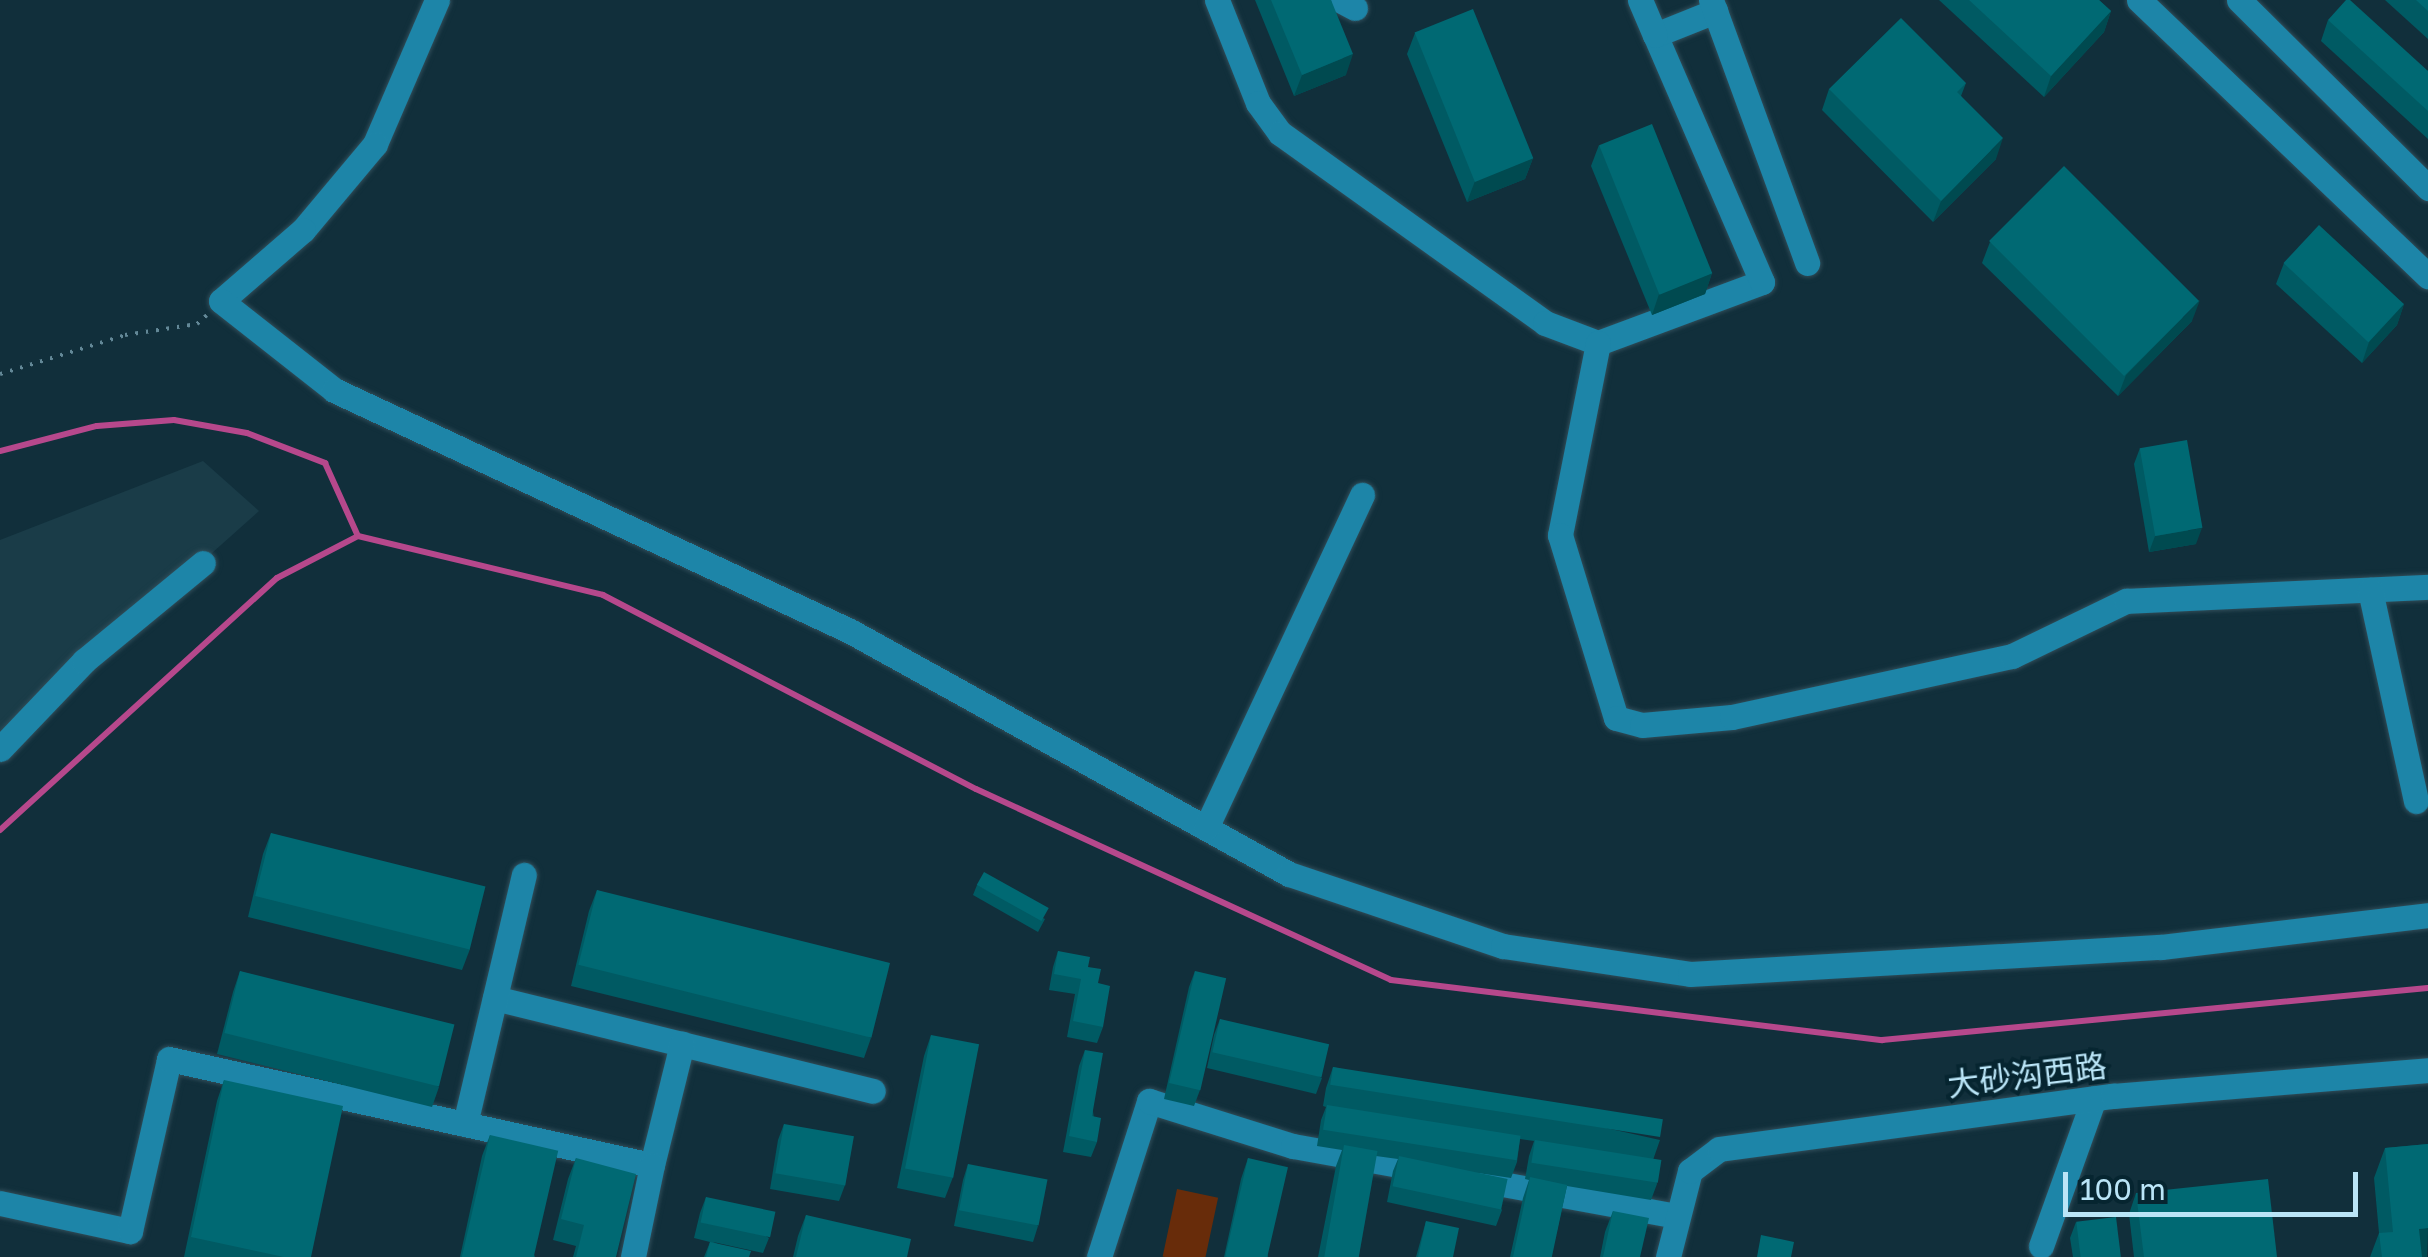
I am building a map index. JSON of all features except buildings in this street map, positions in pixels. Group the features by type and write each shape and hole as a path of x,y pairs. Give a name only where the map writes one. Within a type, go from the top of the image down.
{"street":[{"path":"437,0 374,144 303,230 221,301 334,390 850,632 1289,874 1503,946 1690,974 2161,948 2428,916"},
{"path":"1218,0 1258,103 1280,133 1450,251 1545,324 1598,343 1762,282 1640,0"},
{"path":"2139,0 2428,276"},
{"path":"2239,0 2428,188"},
{"path":"1655,36 1713,6 1807,263"},
{"path":"1598,343 1560,535 1616,718 1642,726 1732,717 2012,656 2126,601 2428,587"},
{"path":"1206,828 1362,495"},
{"path":"0,749 84,661 203,563"},
{"path":"2370,590 2416,801"},
{"path":"465,1124 524,875"},
{"path":"495,998 873,1091"},
{"path":"633,1257 682,1044"},
{"path":"0,1204 130,1231 169,1059 652,1164"},
{"name":"大砂沟西路","path":"1668,1257 1690,1171 1719,1149 2094,1098 2428,1070"},
{"path":"2041,1246 2094,1098"},
{"path":"1100,1257 1149,1101 1294,1146 1677,1216"}],"path":[{"path":"0,374 125,335 197,324 221,301"}],"shaded area":[{"path":"203,461 259,511 0,742 0,540"},
{"path":"1177,1189 1218,1198 1205,1257 1163,1256"}],"waterway":[{"path":"0,451 97,426 174,420 247,433 325,463 358,536"},
{"path":"0,830 277,578 358,536 603,595 976,789 1391,980 1882,1040 2428,988"}]}
